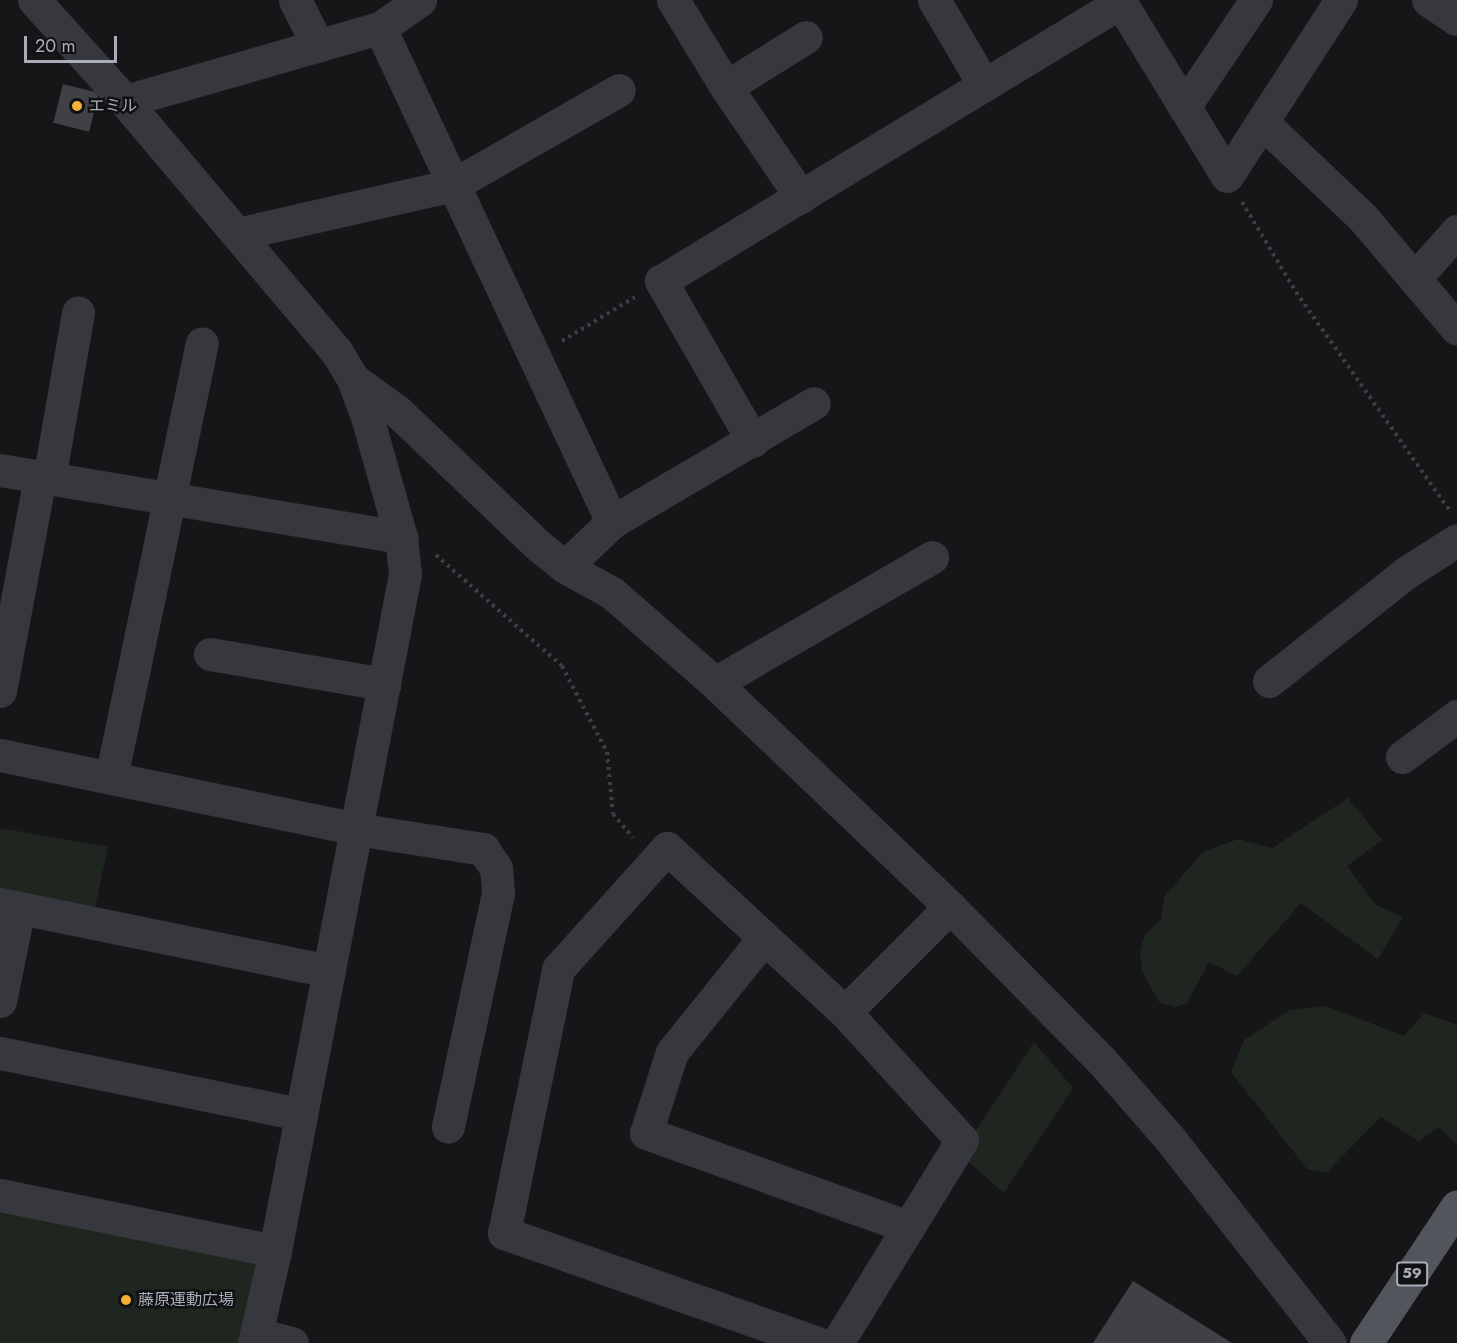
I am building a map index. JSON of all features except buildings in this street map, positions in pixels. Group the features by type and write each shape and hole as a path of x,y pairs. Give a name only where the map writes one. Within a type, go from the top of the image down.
{"main road":[{"name":"59","path":"1366,1343 1457,1206"}],"street":[{"path":"34,0 125,101 336,351 353,379 399,529 405,574 302,1114 255,1339 292,1343"},
{"path":"295,0 318,46"},
{"path":"125,101 380,28 420,0"},
{"path":"673,0 726,87 801,197"},
{"path":"934,0 984,85"},
{"path":"1184,107 1256,0"},
{"path":"753,441 661,281 1120,1 1227,176 1341,0"},
{"path":"1428,0 1456,19"},
{"path":"380,28 612,522"},
{"path":"726,87 806,37"},
{"path":"237,234 453,185 620,90"},
{"path":"1262,122 1363,218 1416,277 1457,329"},
{"path":"1416,277 1457,231"},
{"path":"0,691 78,313"},
{"path":"111,778 202,343"},
{"path":"353,379 397,411 565,567 612,593 715,683 950,907 1102,1061 1170,1139 1330,1343"},
{"path":"565,567 612,522 814,404"},
{"path":"0,470 170,498 399,529"},
{"path":"1269,681 1407,572 1457,540"},
{"path":"715,683 932,557"},
{"path":"210,654 384,684"},
{"path":"1402,757 1457,716"},
{"path":"0,755 356,829 483,849 496,868 498,893 448,1126"},
{"path":"818,1343 504,1233 558,969 667,848 845,1012 962,1140 837,1343"},
{"path":"0,1001 10,906 329,971"},
{"path":"845,1012 950,907"},
{"path":"764,939 672,1052 646,1133 909,1227"},
{"path":"0,1053 302,1114"},
{"path":"0,1195 275,1251"}],"path":[{"path":"1227,176 1296,292 1457,521"},
{"path":"536,357 661,281"},
{"path":"399,529 562,666 607,752 613,814 654,862"}],"shaded area":[{"path":"1348,798 1382,840 1347,866 1376,905 1403,917 1378,959 1301,903 1237,976 1209,962 1187,1003 1175,1007 1159,1002 1142,971 1140,951 1145,935 1161,919 1164,897 1204,851 1239,839 1272,848"},
{"path":"0,828 108,847 94,912 0,893"},
{"path":"1326,1006 1404,1036 1424,1013 1457,1025 1457,1145 1439,1127 1419,1141 1381,1117 1326,1173 1307,1169 1231,1072 1244,1040 1290,1010"},
{"path":"1034,1042 1073,1088 1004,1193 960,1154"},
{"name":"藤原運動広場","path":"0,1205 262,1258 242,1343 0,1343"}],"place":[{"name":"エミル","path":"77,106"},
{"name":"藤原運動広場","path":"126,1300"}]}
